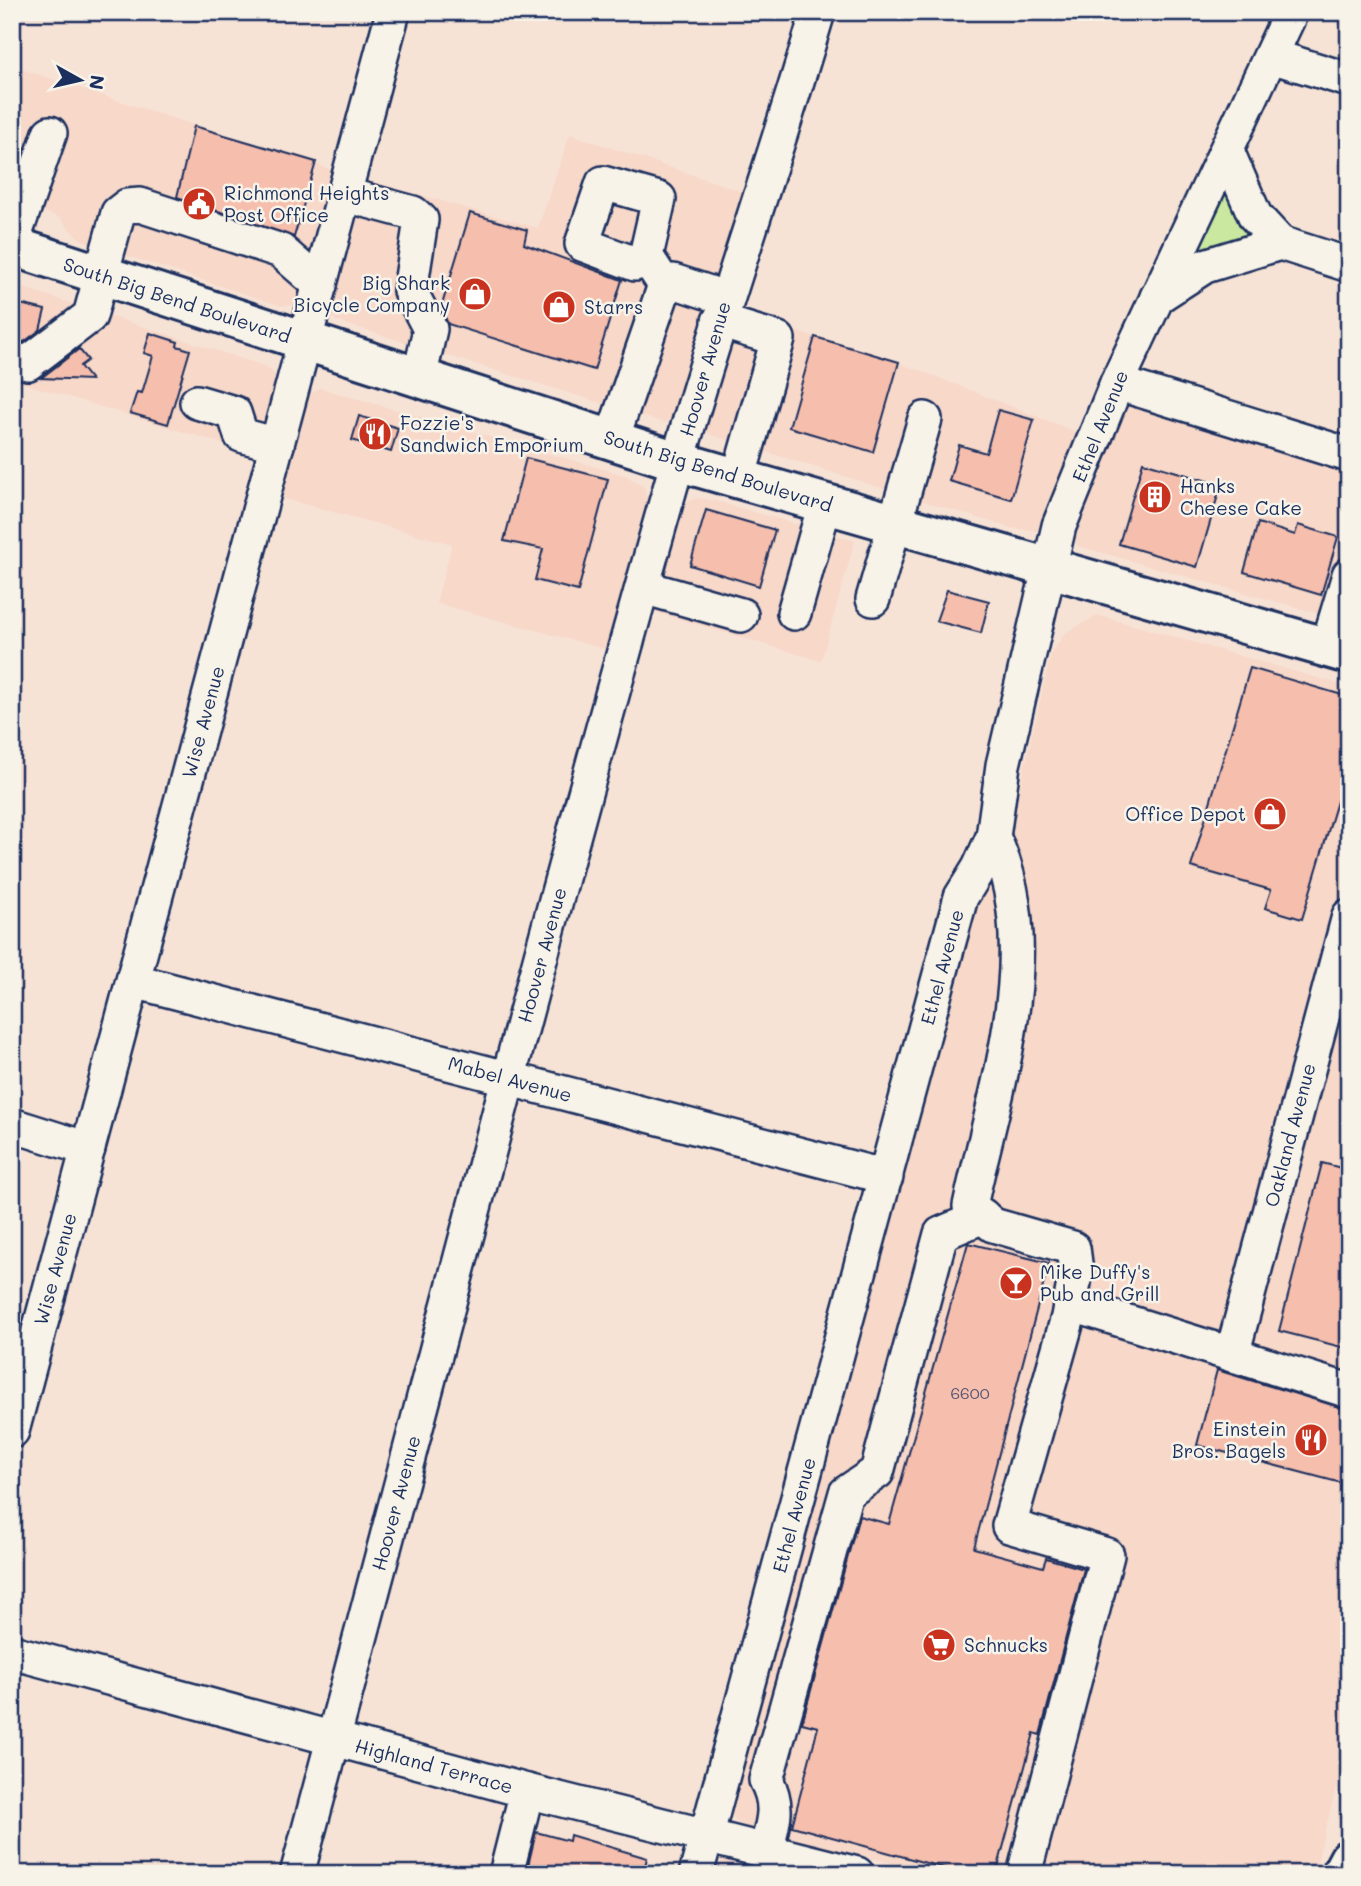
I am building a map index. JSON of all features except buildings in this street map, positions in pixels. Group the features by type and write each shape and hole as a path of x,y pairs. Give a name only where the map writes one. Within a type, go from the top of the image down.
{"main road":[{"name":"South Big Bend Boulevard","path":"12,244 305,342 677,461 1338,651"},
{"path":"1341,1874 1349,1859"}],"street":[{"name":"Wise Avenue","path":"12,1431 393,12"},
{"name":"Hoover Avenue","path":"297,1874 508,1079 677,461 722,309 813,28 826,12"},
{"name":"Ethel Avenue","path":"696,1874 961,897 993,838 1003,765 1059,526 1117,383 1291,12"},
{"path":"1271,56 1349,80"},
{"path":"12,244 50,133"},
{"path":"1227,151 1255,216 1280,243 1349,265"},
{"path":"346,195 413,213 421,220 410,291 430,329 419,379"},
{"path":"12,359 28,363 90,316 118,213 127,206 140,205 281,251 320,285"},
{"path":"1157,297 1205,266 1280,243"},
{"path":"612,439 656,272 778,339 738,478"},
{"path":"1117,383 1349,455"},
{"path":"197,402 234,413 242,435 277,445"},
{"path":"873,599 925,419"},
{"path":"794,613 825,504"},
{"path":"1338,651 1349,575"},
{"path":"643,587 741,615"},
{"path":"993,838 1000,852 1009,889 1017,953 1014,1010 970,1206 993,1225 1073,1248 1076,1271 1070,1304 1009,1526 1107,1555 1024,1874"},
{"name":"Oakland Avenue","path":"1232,1355 1341,978 1349,916"},
{"name":"Mabel Avenue","path":"134,981 886,1177"},
{"path":"12,1125 88,1149"},
{"path":"766,1850 776,1812 775,1796 766,1780 846,1493 877,1472 941,1234 983,1216"},
{"path":"1070,1304 1349,1391"},
{"name":"Highland Terrace","path":"12,1652 527,1791 707,1834 857,1874"},
{"path":"506,1874 527,1791"}],"shaded area":[{"path":"12,66 336,171 301,298 293,305 282,306 90,244 76,236 60,218 12,200"},
{"path":"570,134 744,192 672,416 665,423 336,321 331,316 331,306 366,180 538,228"},
{"path":"12,284 267,367 280,380 263,456 12,380"},
{"path":"734,312 922,371 1081,434 1047,523 1040,531 1010,528 711,435 702,427"},
{"path":"1132,379 1349,448 1349,622 1078,546 1074,538 1075,527"},
{"path":"320,388 627,476 644,487 649,504 608,650 436,603 452,544 281,498 305,403 312,393"},
{"path":"696,498 712,500 855,541 821,661 652,611 678,512 685,503"},
{"path":"1098,615 1349,687 1349,1737 1314,1874 939,1874 750,1829 737,1823 731,1813 730,1793 976,907 1019,792 1051,653 1065,633"},
{"path":"727,1858 790,1874 715,1874 718,1864"}],"green space":[{"path":"1229,194 1248,230 1248,238 1202,254 1196,252 1221,196"}],"place":[{"name":"Richmond Heights Post Office","path":"199,204"},
{"name":"Big Shark Bicycle Company","path":"475,294"},
{"name":"Starrs","path":"559,307"},
{"name":"Fozzie's Sandwich Emporium","path":"375,434"},
{"name":"Hanks Cheese Cake","path":"1155,497"},
{"name":"Office Depot","path":"1270,814"},
{"name":"Mike Duffy's Pub and Grill","path":"1016,1283"},
{"name":"Einstein Bros. Bagels","path":"1311,1440"},
{"name":"Schnucks","path":"939,1645"}]}
